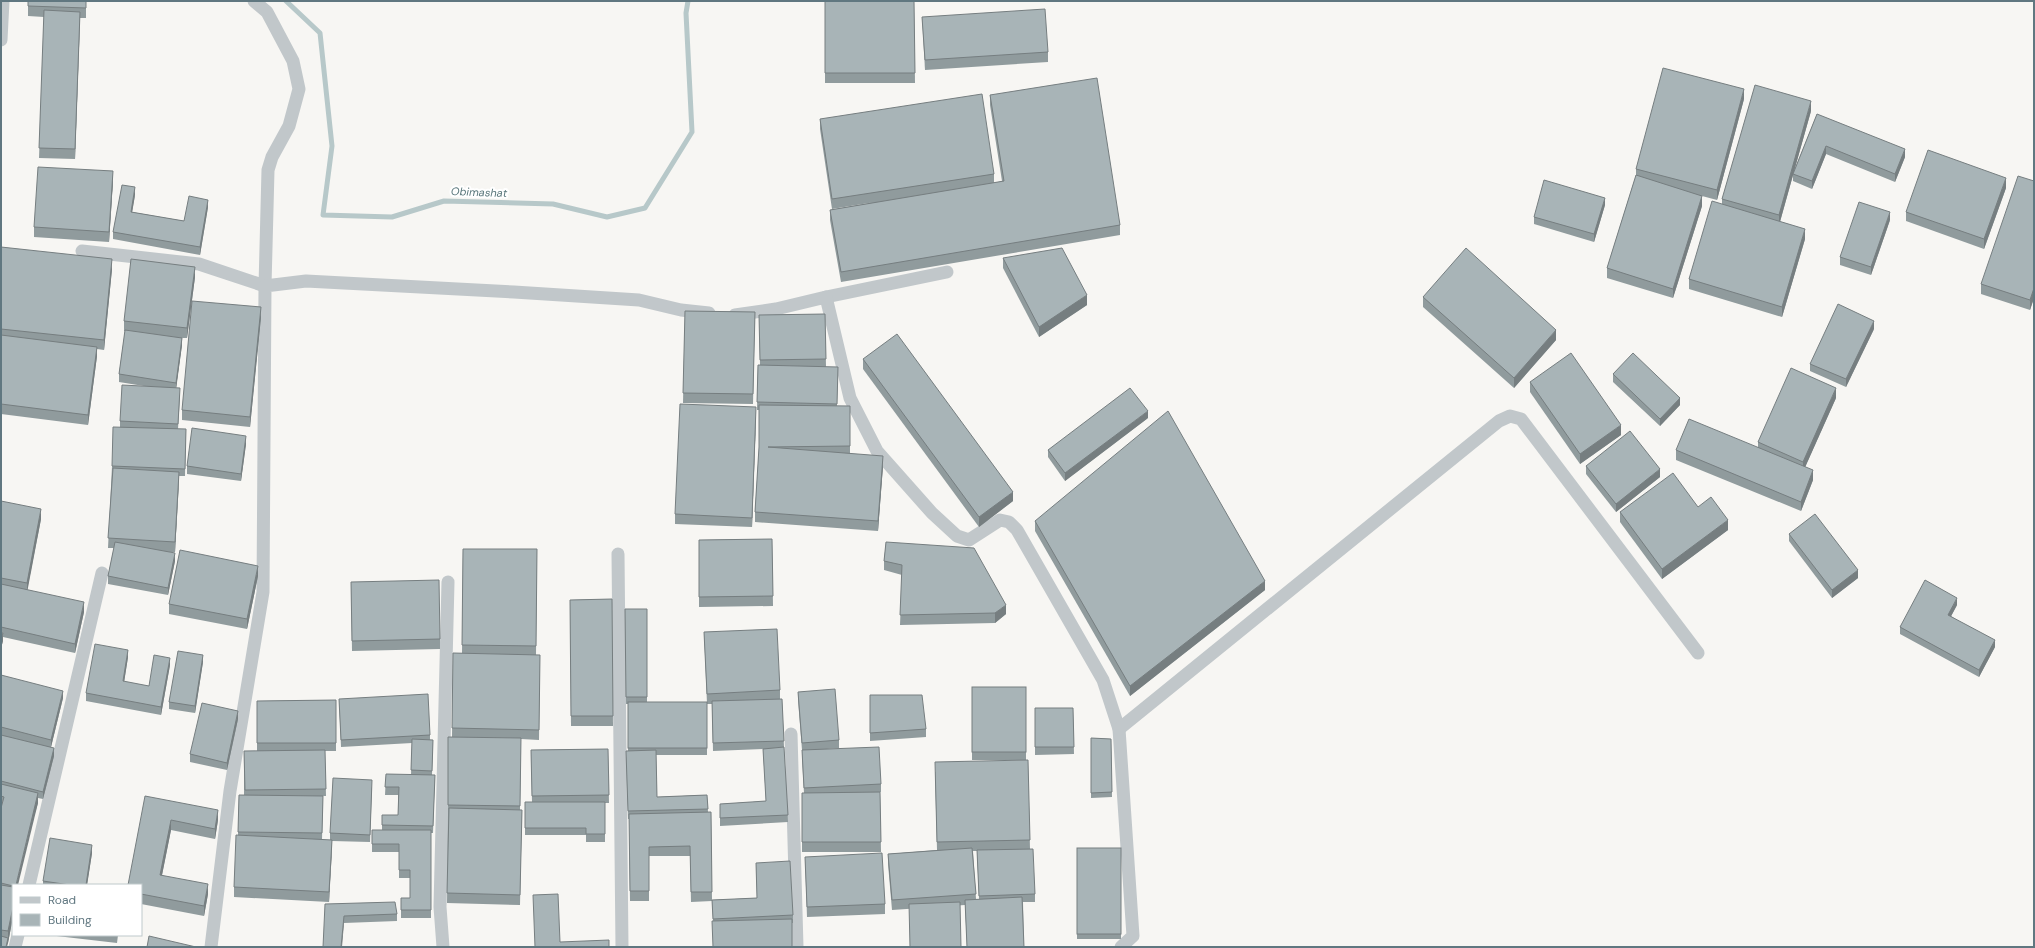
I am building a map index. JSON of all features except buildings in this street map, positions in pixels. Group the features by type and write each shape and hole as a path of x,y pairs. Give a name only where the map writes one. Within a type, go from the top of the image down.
{"street":[{"path":"1,40 3,1"},
{"path":"210,947 230,791 263,592 265,286 268,170 272,157 289,126 299,89 293,61 267,12 254,1"},
{"path":"82,251 199,264 265,286 306,281 514,292 640,300 681,310 734,315 776,309 947,272"},
{"path":"826,297 850,398 877,451 932,513 957,536 969,540 1000,520 1009,522 1017,530 1103,680 1119,729 1134,936 1121,947"},
{"path":"1119,729 1498,421 1510,416 1521,419 1698,653"},
{"path":"618,554 622,947"},
{"path":"29,884 102,573"},
{"path":"443,947 440,907 448,582"},
{"path":"791,734 796,947"},
{"path":"15,947 18,936"}],"waterway":[{"name":"Obimashat","path":"286,1 320,33 332,146 323,215 392,217 444,201 553,204 607,217 645,208 692,132 686,13 688,1"}]}
